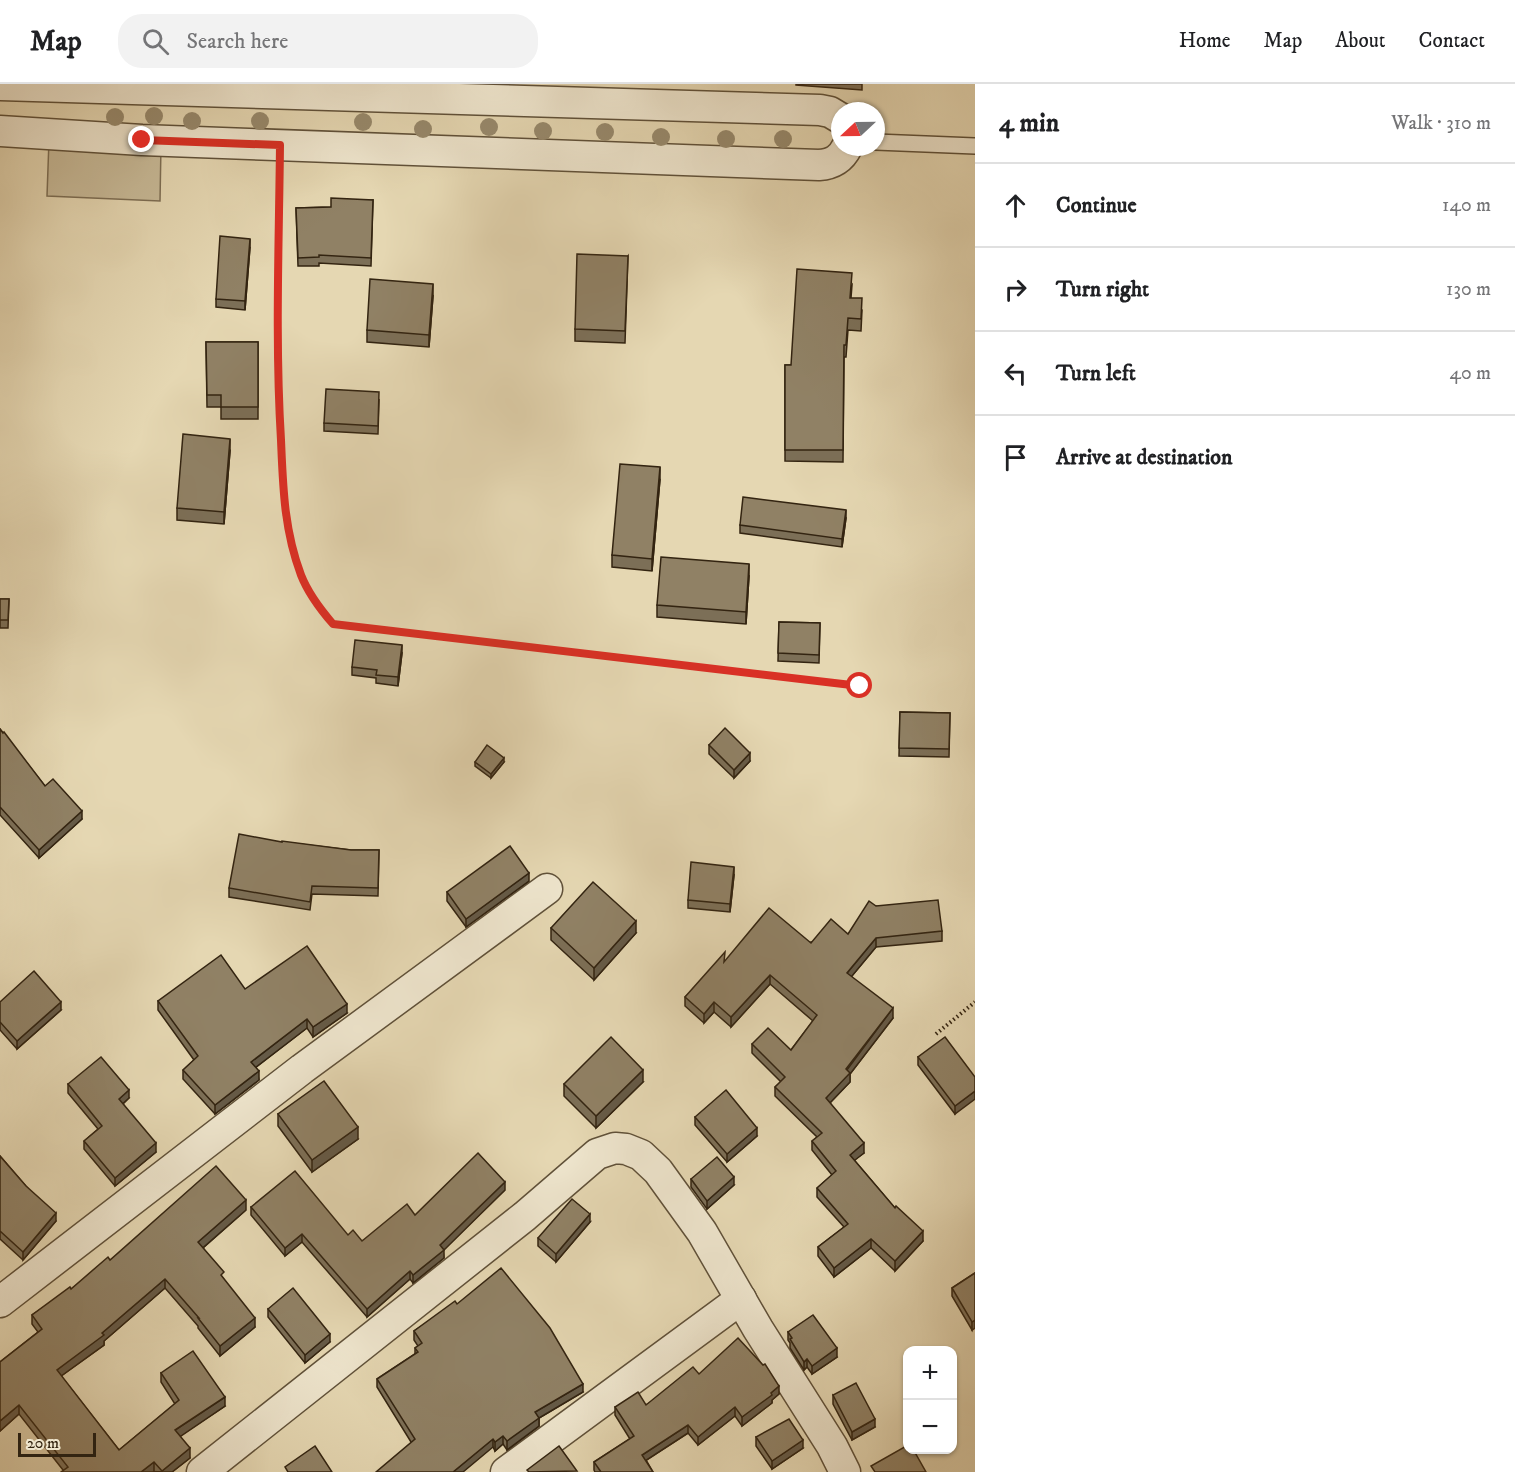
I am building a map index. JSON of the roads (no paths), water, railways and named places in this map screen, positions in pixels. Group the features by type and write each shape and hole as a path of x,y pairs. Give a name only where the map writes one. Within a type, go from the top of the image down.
{"street":[{"path":"0,85 820,110 831,113"},
{"path":"0,131 142,140 819,165 828,165 842,156"},
{"path":"2,1297 302,1069 547,889"},
{"path":"202,1472 525,1216 597,1154 615,1148 626,1149 641,1155 658,1171 702,1232 832,1446 845,1472"},
{"path":"506,1472 741,1299"}],"lane":[{"path":"885,142 975,146"}]}
